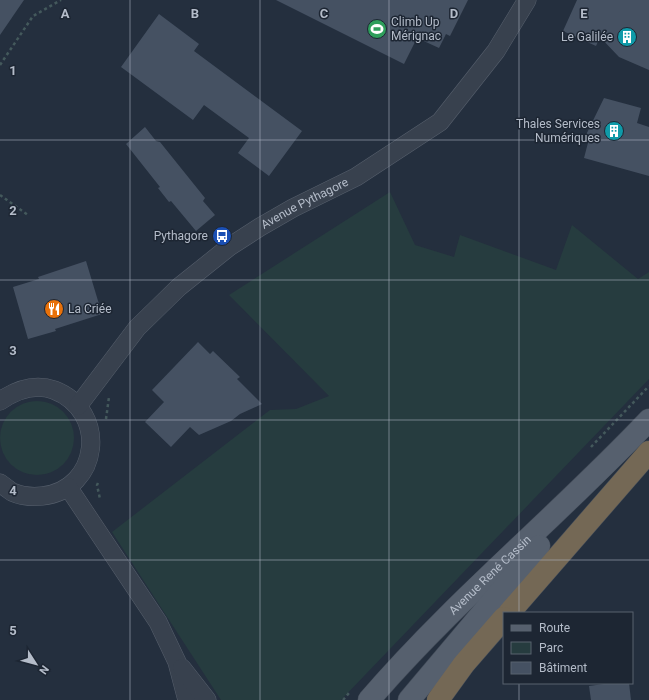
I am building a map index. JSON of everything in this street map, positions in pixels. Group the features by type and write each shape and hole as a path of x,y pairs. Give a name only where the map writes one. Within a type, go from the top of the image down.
{"highway":[{"path":"510,612 649,452"},
{"path":"438,700 464,664 503,619"}],"main road":[{"name":"Avenue René Cassin","path":"369,700 428,635 616,455 649,420"},
{"name":"Avenue René Cassin","path":"409,700 616,455"}],"street":[{"name":"Avenue Pythagore","path":"78,406 137,328 179,287 229,247 280,216 356,177 440,122 496,51 527,0"},
{"path":"0,402 11,393 28,387 47,388 64,394 78,406 88,421 92,439 89,458 81,474 68,487 51,495 32,497 13,492 0,483"},
{"path":"68,487 158,622 177,662 188,700"},
{"path":"177,662 207,700"}],"path":[{"path":"0,65 33,16 61,0"},
{"path":"0,195 28,216"},
{"path":"107,424 106,417 110,396"},
{"path":"99,479 97,485 100,501"}],"green space":[{"path":"390,192 415,245 454,257 460,235 556,270 572,225 638,279 649,272 649,379 341,700 221,700 112,532 270,410 296,409 329,396 229,295"},
{"path":"30,401 44,401 58,407 68,417 74,431 74,445 68,459 58,469 44,475 30,475 16,469 6,459 0,445 0,431 6,417 16,407"}],"building":[{"path":"0,0 24,0 0,35"},
{"name":"Climb Up Mérignac","path":"276,0 468,0 450,36 446,34 439,48 417,38 404,64"},
{"name":"Le Galilée","path":"577,0 649,0 649,70 619,57 600,37 596,46 563,31"},
{"path":"159,14 199,44 194,51 302,131 269,176 238,153 249,138 204,105 193,120 121,67"},
{"name":"Thales Services Numériques","path":"604,98 641,108 637,123 649,127 649,176 584,158 589,139 585,137"},
{"path":"145,127 156,141 160,142 205,198 203,201 215,215 196,231 171,201 169,202 158,188 160,187 126,144"},
{"name":"La Criée","path":"86,261 102,314 55,329 56,331 28,339 13,287"},
{"path":"198,342 210,354 213,351 240,377 237,379 262,404 240,414 231,421 199,435 190,427 171,447 145,422 164,402 152,390"},
{"path":"604,684 629,684 631,700 591,700 589,686"}],"place":[{"name":"Climb Up Mérignac","path":"377,29"},
{"name":"Le Galilée","path":"627,37"},
{"name":"Thales Services Numériques","path":"614,131"},
{"name":"Pythagore","path":"222,236"},
{"name":"La Criée","path":"54,309"}]}
